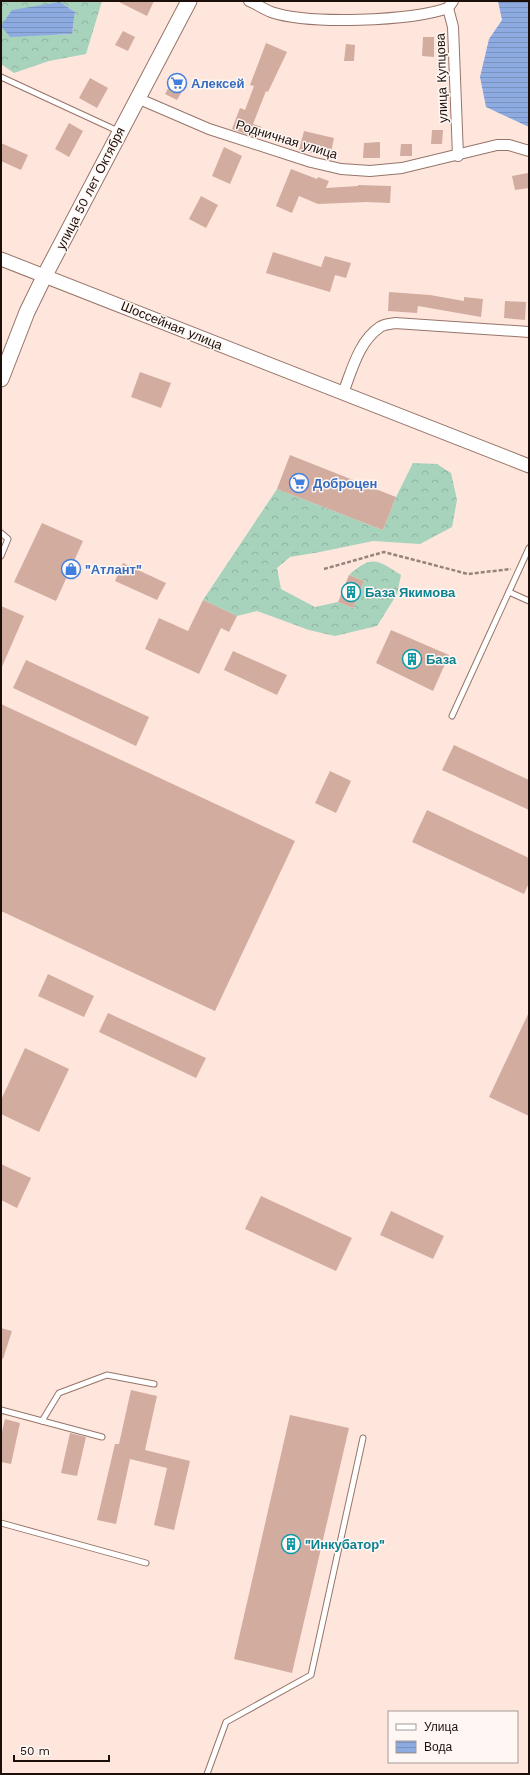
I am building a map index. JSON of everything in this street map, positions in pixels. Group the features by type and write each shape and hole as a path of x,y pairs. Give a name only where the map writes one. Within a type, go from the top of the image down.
{"main road":[{"name":"улица 50 лет Октября","path":"1,379 27,312 45,275 119,131 189,1"}],"street":[{"path":"249,1 271,12 301,18 340,19 395,17 435,13 451,5"},
{"name":"улица Купцова","path":"451,5 458,156"},
{"name":"Родничная улица","path":"137,98 209,129 311,162 341,169 370,171 402,168 458,156 497,145 509,145 529,151"},
{"name":"Шоссейная улица","path":"1,259 529,466"},
{"path":"343,393 359,352 370,336 381,326 396,323 529,332"}],"lane":[{"path":"1,77 119,131"},
{"path":"1,533 8,539 1,556"},
{"path":"452,716 529,548"},
{"path":"509,592 529,601"},
{"path":"42,1421 59,1393 107,1376 154,1384"},
{"path":"1,1410 102,1438"},
{"path":"207,1774 226,1722 311,1675 363,1438"},
{"path":"1,1523 146,1563"}],"path":[{"path":"324,569 384,552 468,574 519,568"}],"green space":[{"path":"1,1 102,1 86,54 49,61 14,73 1,64","holes":["60,2 75,12 72,34 55,35"]},
{"path":"413,463 437,464 451,473 457,500 452,527 420,544 373,541 290,557 277,568 281,589 315,607 338,602 353,608 364,581 349,575 357,568 369,562 381,563 401,575 397,594 377,626 335,636 309,630 257,611 237,616 203,600 277,489 383,530 396,497"}],"water":[{"path":"498,1 529,1 529,127 486,107 480,77 489,39 502,20"},
{"path":"60,2 75,12 72,34 10,37 1,26 12,10"}],"building":[{"path":"117,1 154,1 147,16"},
{"path":"123,31 135,37 128,51 115,45"},
{"path":"423,37 434,37 434,57 422,56"},
{"path":"266,43 287,52 268,92 266,91 253,124 262,127 257,138 232,129 240,108 245,110 254,86 250,85"},
{"path":"346,44 355,45 354,61 344,61"},
{"path":"175,76 187,83 177,100 165,94"},
{"path":"90,78 108,88 97,108 79,98"},
{"path":"69,123 83,131 69,157 55,149"},
{"path":"432,130 443,130 442,144 431,144"},
{"path":"304,131 334,138 330,157 299,150"},
{"path":"380,142 380,158 363,158 364,143"},
{"path":"1,143 28,155 21,170 1,161"},
{"path":"401,144 412,144 412,156 400,156"},
{"path":"224,147 242,156 230,184 212,176"},
{"path":"291,169 317,179 318,177 329,181 326,188 358,185 391,186 390,203 366,202 318,204 299,196 292,213 276,206"},
{"path":"528,173 529,188 515,190 512,176"},
{"path":"201,196 218,205 206,228 189,219"},
{"path":"273,252 321,267 325,256 351,263 346,278 335,275 330,292 266,273"},
{"path":"389,292 430,295 464,301 464,297 483,299 481,317 418,306 417,313 388,311"},
{"path":"505,301 526,302 525,320 504,318"},
{"path":"140,372 171,383 161,408 131,397"},
{"path":"290,455 396,497 383,530 277,489"},
{"path":"42,523 83,541 56,601 14,582"},
{"path":"123,563 166,583 157,600 115,581"},
{"name":"База Якимова","path":"349,575 364,581 353,608 338,602"},
{"path":"203,600 237,616 229,632 221,628 199,674 145,649 159,618 188,631"},
{"path":"1,606 24,616 1,669"},
{"name":"База","path":"391,630 449,655 433,691 376,663"},
{"path":"233,651 287,675 277,695 224,670"},
{"path":"26,660 149,717 136,746 13,688"},
{"path":"1,704 295,841 215,1011 1,911"},
{"path":"454,745 529,780 529,810 442,770"},
{"path":"330,771 351,781 336,813 315,803"},
{"path":"427,810 529,858 529,883 524,894 412,842"},
{"path":"48,974 94,996 84,1017 38,996"},
{"path":"529,1012 529,1116 489,1097"},
{"path":"108,1013 206,1058 196,1078 99,1032"},
{"path":"25,1048 69,1069 39,1132 1,1114 1,1100"},
{"path":"1,1164 31,1178 17,1208 1,1200"},
{"path":"261,1196 352,1238 336,1271 245,1229"},
{"path":"391,1211 444,1236 433,1259 380,1235"},
{"path":"1,1328 12,1331 3,1359 1,1358"},
{"path":"131,1390 157,1396 145,1450 190,1461 174,1530 154,1525 167,1468 130,1459 116,1524 97,1520 115,1444 119,1444"},
{"name":"\"Инкубатор\"","path":"290,1415 349,1428 292,1673 234,1659"},
{"path":"5,1419 20,1423 11,1464 1,1462 1,1436"},
{"path":"70,1433 86,1437 77,1476 61,1473"}],"place":[{"name":"Алексей","path":"177,83"},
{"name":"Доброцен","path":"299,483"},
{"name":"\"Атлант\"","path":"71,569"},
{"name":"База Якимова","path":"351,592"},
{"name":"База","path":"412,659"},
{"name":"\"Инкубатор\"","path":"291,1544"}]}
